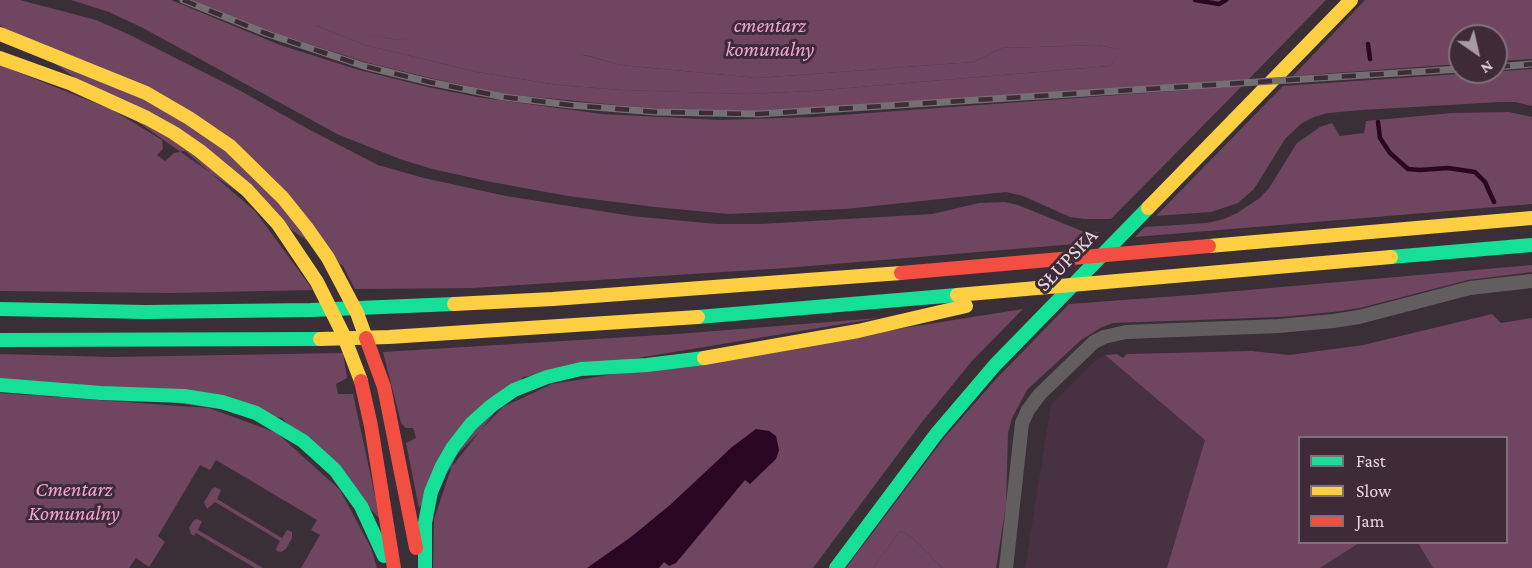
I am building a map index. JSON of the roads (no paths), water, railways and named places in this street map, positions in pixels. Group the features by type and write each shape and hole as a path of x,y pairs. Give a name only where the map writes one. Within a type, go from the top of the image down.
{"main road":[{"name":"SŁUPSKA","path":"836,568 965,398 1248,103 1351,0"},
{"path":"0,34 107,75 146,93 189,118 244,158 301,220 328,258 344,286 357,313 384,387 420,568"},
{"path":"0,58 72,84 147,118 174,133 200,151 247,190 278,224 321,290 343,334 361,381 371,426 394,568"},
{"path":"2,309 145,312 311,310 688,290 1532,218"},
{"path":"0,340 118,341 389,337 725,315 1532,245"},
{"path":"425,568 425,523 431,492 442,466 471,424 514,390 547,377 581,369 727,355 858,331 1036,289"},
{"path":"0,385 101,393 184,396 222,402 256,413 303,441 321,456 340,477 361,506 389,568"}],"street":[{"path":"1006,568 1022,423 1040,394 1094,342 1126,332 1279,326 1333,321 1359,317 1470,288 1532,281"}],"waterway":[{"path":"1195,0 1219,4 1226,0"},
{"path":"1368,44 1370,59"},
{"path":"1378,122 1380,138 1390,153 1408,169 1448,168 1475,172 1485,182 1494,202"}],"railway":[{"path":"183,0 265,33 364,66 429,82 504,97 656,112 758,114 1448,70"},
{"path":"1508,66 1532,64"}],"park label":[{"name":"cmentarz komunalny","path":"770,38"},
{"name":"Cmentarz Komunalny","path":"74,502"}]}
